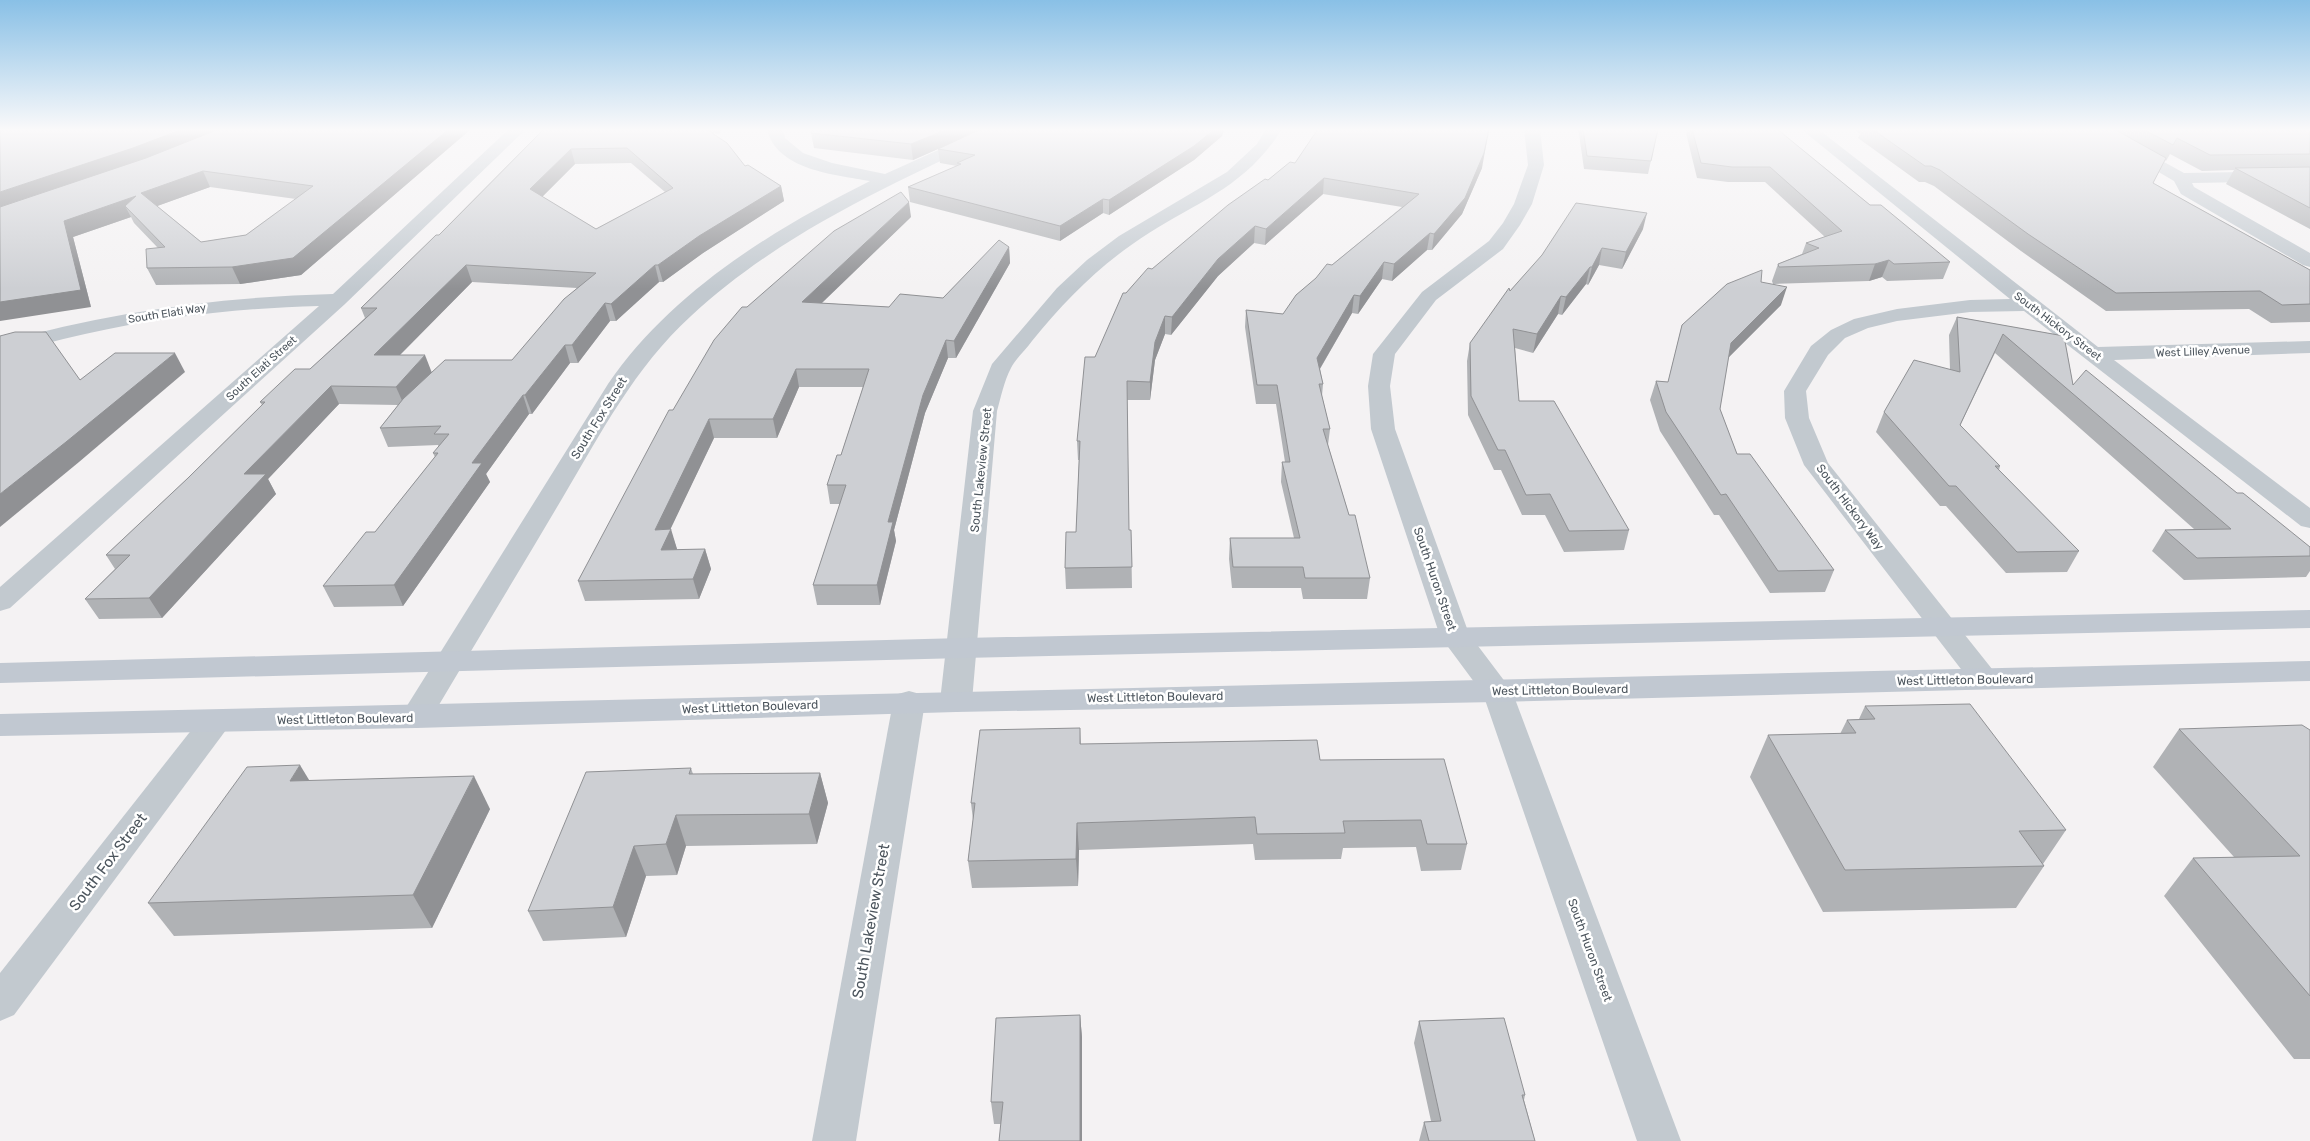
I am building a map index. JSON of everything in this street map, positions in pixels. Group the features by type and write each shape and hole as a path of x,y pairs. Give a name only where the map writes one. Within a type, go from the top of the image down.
{"main road":[{"path":"0,673 1455,636 2310,619"},
{"name":"West Littleton Boulevard","path":"0,725 215,722 908,702 1497,691 2310,671"}],"street":[{"name":"South Elati Street","path":"0,602 338,300 462,182"},
{"name":"South Fox Street","path":"416,717 619,384 649,346 682,313 725,278 770,246 815,218 883,182"},
{"name":"South Lakeview Street","path":"956,701 963,648 985,411 1000,368 1050,304 1081,274 1142,229 1222,182"},
{"name":"South Huron Street","path":"1531,182 1524,204 1496,245 1429,296 1384,354 1379,386 1384,429 1455,636 1497,691 1659,1141"},
{"name":"South Hickory Street","path":"1876,182 2029,305 2096,354 2310,520"},
{"path":"2183,182 2187,190 2310,261"},
{"name":"South Elati Way","path":"0,350 77,330 181,310 279,300 338,300"},
{"name":"South Hickory Way","path":"1985,679 1816,466 1797,418 1795,391 1819,351 1838,334 1861,323 1897,315 1970,306 2029,305"},
{"name":"West Lilley Avenue","path":"2096,354 2310,347"},
{"name":"South Lakeview Street","path":"834,1141 908,702"},
{"name":"South Fox Street","path":"0,1003 215,722"}],"building":[{"path":"0,182 29,182 0,192"},
{"path":"74,182 171,182 141,193 201,242 246,235 313,186 285,182 385,182 293,258 232,267 147,268 146,249 165,247 125,206 136,196 64,221 81,290 0,302 0,207"},
{"path":"491,182 537,182 530,189 596,229 673,188 666,182 775,182 781,186 699,236 658,265 655,265 611,304 605,303 572,345 565,345 525,395 523,395 472,463 482,463 394,585 323,586 366,532 375,532 438,453 433,453 449,434 434,434 441,426 380,428 403,399 445,360 512,360 564,299 596,273 466,265 374,355 425,355 396,387 331,386 244,474 266,474 149,598 85,599 130,555 106,555 188,478 265,402 260,402 295,369 310,369 377,308 361,308 436,235 439,235"},
{"path":"919,182 1137,182 1109,200 1103,199 1060,226 908,187"},
{"path":"1260,182 1319,182 1266,229 1255,226 1218,259 1172,317 1165,316 1155,342 1150,382 1127,381 1129,530 1131,530 1132,567 1065,568 1066,532 1076,532 1080,441 1077,441 1085,357 1095,357 1123,293 1126,293 1148,268 1152,269 1228,205"},
{"path":"1349,182 1472,182 1465,198 1434,234 1430,233 1394,264 1384,262 1360,296 1354,295 1317,358 1323,384 1319,384 1330,429 1323,429 1349,515 1355,515 1370,578 1305,578 1303,567 1233,567 1230,538 1300,538 1282,462 1290,462 1277,385 1257,385 1246,310 1283,314 1296,295 1316,278 1327,264 1332,265 1419,194"},
{"path":"1787,182 1842,182 1870,205 1881,205 1950,262 1894,264 1889,260 1875,264 1779,267 1778,264 1819,248 1806,243 1842,231"},
{"path":"1957,182 2153,182 2310,270 2310,304 2282,305 2260,291 2116,293 2028,234"},
{"path":"2262,182 2310,182 2310,208"},
{"path":"901,192 909,202 802,302 889,307 900,294 943,298 999,240 1009,247 954,341 946,340 923,395 888,522 893,522 877,585 813,585 846,485 827,485 837,455 841,455 869,369 796,369 773,419 709,419 655,530 671,529 661,550 705,549 693,579 578,581 669,410 673,410 714,340 742,307 747,307 834,231"},
{"path":"1576,203 1647,213 1626,252 1602,248 1592,267 1590,267 1566,297 1561,296 1537,334 1513,329 1519,401 1554,401 1629,530 1569,531 1550,494 1526,495 1505,450 1498,450 1471,396 1470,343 1509,288 1510,291 1542,255"},
{"path":"1762,270 1761,282 1787,287 1731,343 1720,409 1737,454 1750,454 1834,570 1778,571 1726,494 1721,495 1666,412 1656,381 1668,382 1682,325 1727,284"},
{"path":"1957,317 2064,336 2073,385 2086,370 2237,493 2243,493 2310,547 2310,556 2197,558 2165,530 2231,529 2003,334 1960,425 2000,466 1995,466 2079,551 2017,552 1956,486 1949,486 1884,412 1914,360 1960,372"},
{"path":"15,332 46,332 80,380 115,353 175,353 0,494 0,336"},
{"path":"1970,704 2066,830 2019,831 2044,866 1845,870 1768,735 1856,733 1847,720 1875,719 1865,706"},
{"path":"2302,725 2310,730 2310,996 2193,858 2300,856 2179,729"},
{"path":"1080,728 1080,744 1317,740 1320,760 1444,759 1467,844 1427,844 1421,820 1343,821 1345,833 1257,834 1255,817 1077,823 1076,859 968,861 975,803 971,803 980,730"},
{"path":"300,765 290,781 474,776 413,895 148,903 247,767"},
{"path":"691,768 689,774 820,773 809,814 676,815 666,844 634,846 613,907 528,911 586,772"},
{"path":"1080,1015 1080,1141 999,1141 1003,1102 991,1102 996,1018"},
{"path":"1504,1018 1525,1095 1522,1095 1535,1141 1429,1141 1424,1122 1441,1121 1419,1021"}]}
